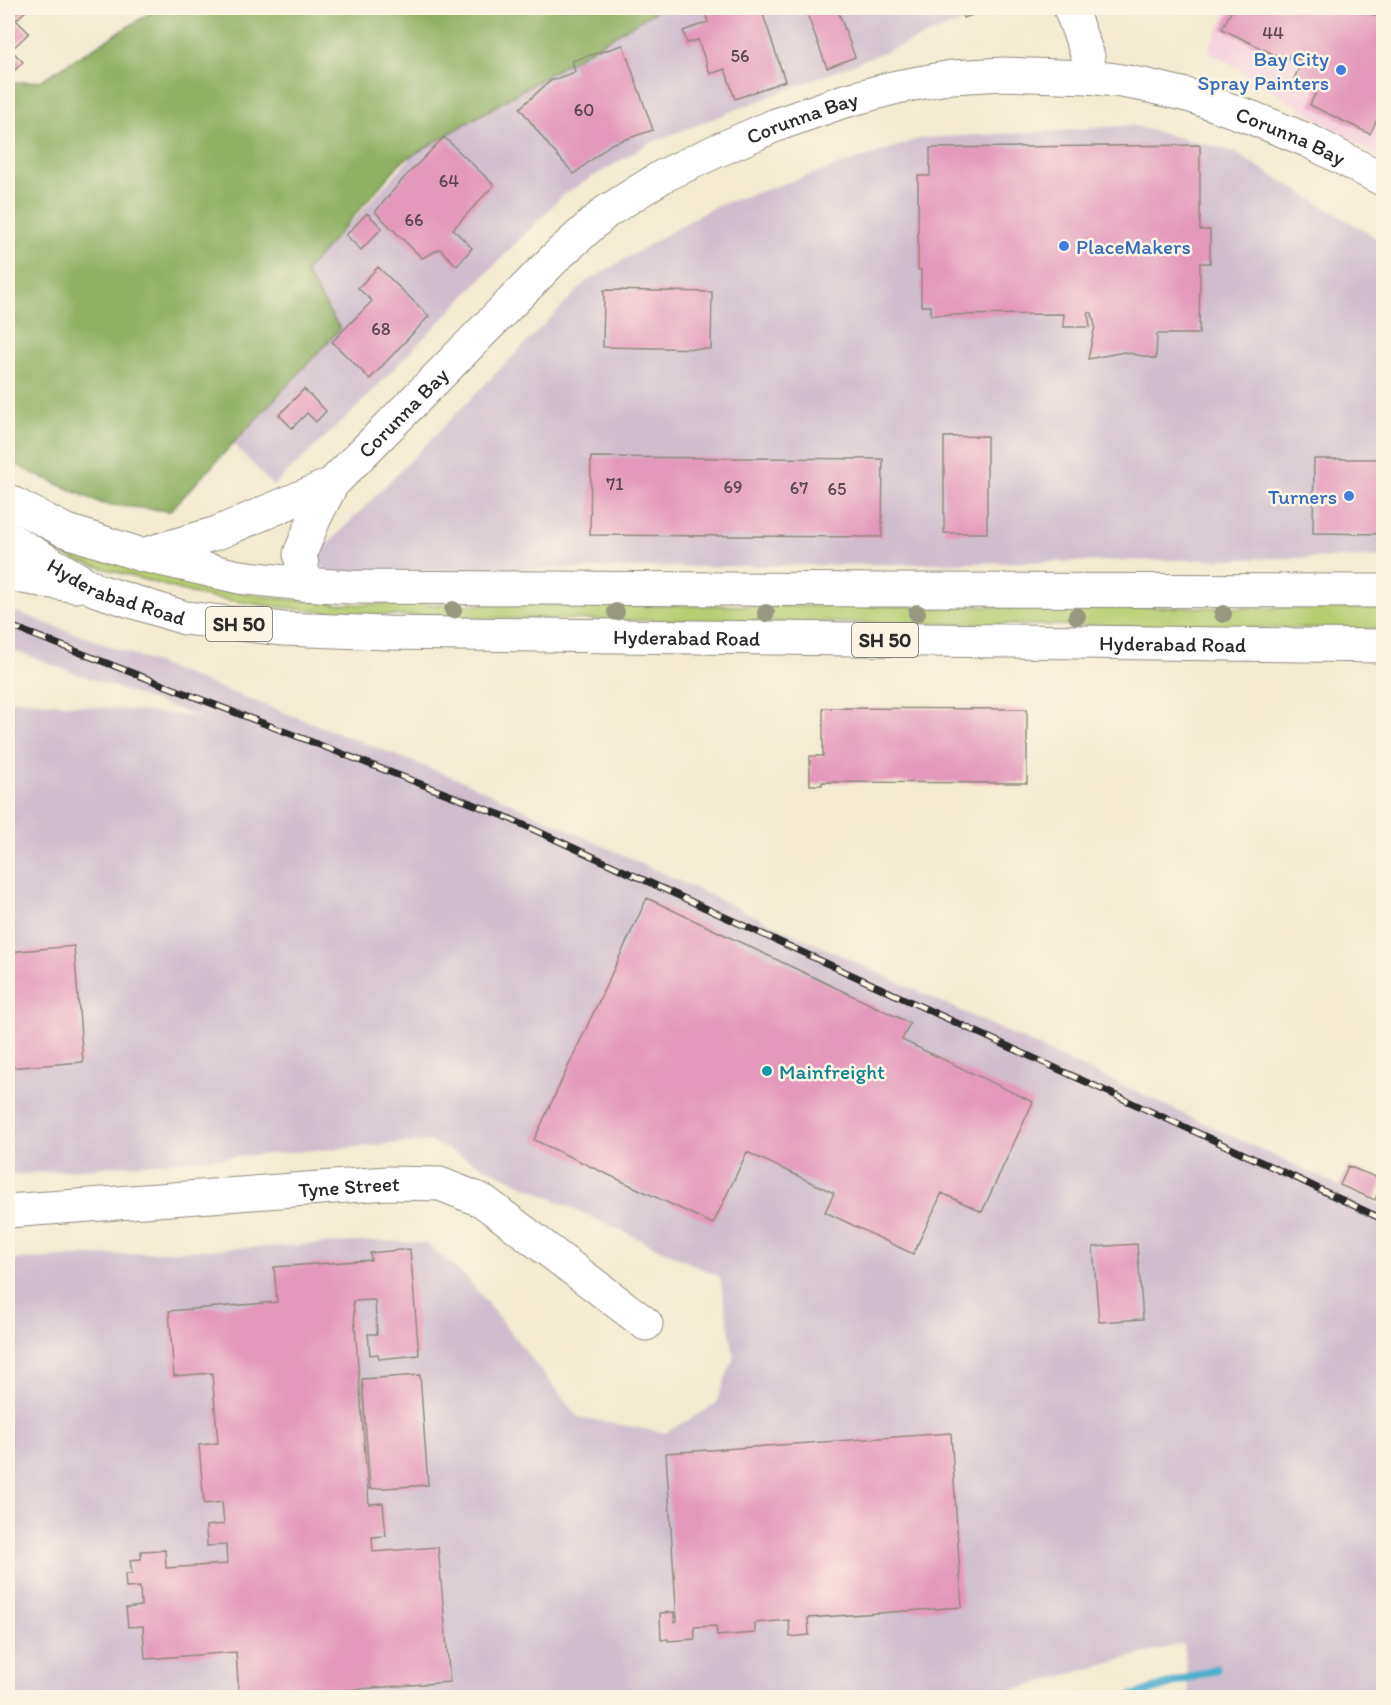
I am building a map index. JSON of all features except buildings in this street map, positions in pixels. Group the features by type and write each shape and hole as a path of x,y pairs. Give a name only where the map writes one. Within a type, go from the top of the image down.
{"main road":[{"path":"1070,8 1088,56 1089,77"},
{"name":"Corunna Bay","path":"303,584 300,555 315,516 332,484 559,254 606,212 663,176 776,125 841,102 897,87 952,77 1004,74 1089,77 1144,85 1191,96 1309,141 1383,180"},
{"name":"Corunna Bay","path":"142,555 217,533 332,484"},
{"name":"Hyderabad Road","path":"8,501 64,530 142,555 239,577 303,584 350,587 1383,591"},
{"name":"Hyderabad Road","path":"8,538 96,590 185,618 283,629 387,633 1383,646"},
{"path":"8,570 22,577 96,590"},
{"name":"Tyne Street","path":"8,1211 388,1183 440,1184 483,1201 646,1324"}],"shaded area":[{"path":"661,8 997,8 648,144 564,194 352,412 273,486 234,444 339,329 305,272 416,152"},
{"path":"1229,8 1383,8 1383,160 1208,50"},
{"path":"1131,125 1232,151 1383,242 1383,557 325,572 316,556 586,282 713,207 922,138"},
{"path":"8,609 463,781 1383,1206 1383,1697 1189,1697 1184,1643 986,1697 8,1697 8,1260 377,1241 426,1243 466,1277 578,1417 665,1433 715,1405 734,1357 720,1277 429,1141 8,1175 8,699 200,717 8,648"}],"green space":[{"path":"158,8 661,8 401,162 305,272 340,329 170,511 103,504 26,470 8,459 8,83 40,81"},
{"path":"8,517 216,588 275,598 338,604 1383,608 1383,629 455,618 338,613 206,597 78,561 8,528"}],"waterway":[{"path":"1127,1698 1216,1669"}],"railway":[{"path":"8,625 504,816 1384,1220"}],"place":[{"name":"Bay City Spray Painters","path":"1341,70"},
{"name":"PlaceMakers","path":"1064,246"},
{"name":"Turners","path":"1349,496"},
{"name":"Mainfreight","path":"767,1071"}]}
